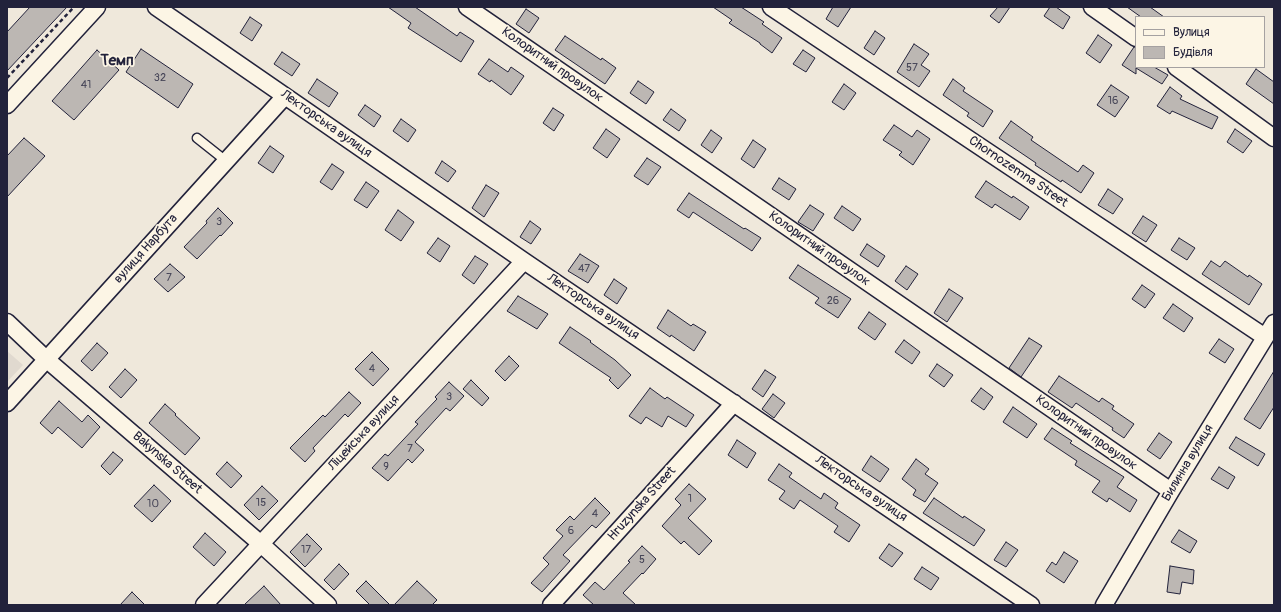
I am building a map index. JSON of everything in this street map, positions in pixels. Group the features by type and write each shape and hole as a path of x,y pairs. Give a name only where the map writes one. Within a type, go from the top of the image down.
{"street":[{"path":"7,105 97,7"},
{"name":"Лекторська вулиця","path":"156,7 524,261 734,402 1031,605"},
{"name":"Колоритний провулок","path":"467,7 1171,491"},
{"name":"Chornozemna Street","path":"771,7 1265,337"},
{"path":"1092,7 1135,37"},
{"path":"1177,68 1274,138"},
{"name":"вулиця Нарбута","path":"7,403 285,96"},
{"name":"Ліцейська вулиця","path":"204,605 524,261"},
{"name":"Bakynska Street","path":"7,322 46,359 261,544 328,605"},
{"name":"Билинна вулиця","path":"1104,605 1171,491 1274,323"},
{"name":"Hruzynska Street","path":"550,605 734,402"}],"lane":[{"path":"197,138 226,161"}],"path":[{"path":"7,78 74,7"}],"shaded area":[{"path":"7,351 23,365 7,382"}],"building":[{"path":"30,7 67,7 7,71 7,32"},
{"path":"388,7 415,7 457,36 460,32 474,41 461,62 408,28 411,23"},
{"path":"713,7 741,7 764,22 762,24 782,38 772,53 760,43 729,23 732,20"},
{"path":"833,7 851,7 838,27 826,19"},
{"path":"998,7 1010,7 999,23 990,16"},
{"path":"1050,7 1056,7 1070,17 1063,29 1044,16"},
{"path":"1127,7 1150,7 1163,16 1140,16"},
{"path":"526,9 539,18 529,33 516,24"},
{"path":"250,17 262,25 252,41 240,33"},
{"path":"875,31 885,38 874,55 864,48"},
{"path":"1098,35 1112,45 1100,63 1086,53"},
{"path":"565,36 616,68 605,84 555,50"},
{"path":"914,44 929,54 921,65 930,71 919,87 897,72"},
{"path":"1134,47 1135,47 1136,74 1122,65"},
{"path":"141,49 193,84 178,108 126,72"},
{"path":"97,50 119,70 74,120 52,101"},
{"path":"803,50 815,58 806,72 793,64"},
{"path":"282,52 300,64 292,76 274,64"},
{"path":"489,59 508,72 511,67 524,76 511,95 491,80 490,82 478,74"},
{"path":"1136,68 1156,68 1168,75 1162,84"},
{"path":"1256,69 1274,82 1274,104 1246,84"},
{"path":"317,79 338,93 329,107 308,93"},
{"path":"953,79 965,88 963,91 993,111 983,127 967,116 969,113 943,95"},
{"path":"638,81 654,92 646,104 630,93"},
{"path":"844,84 856,93 844,110 832,102"},
{"path":"1111,85 1129,97 1115,117 1097,105"},
{"path":"1170,87 1182,96 1180,99 1218,117 1212,129 1172,111 1170,114 1157,106"},
{"path":"365,105 381,116 374,127 358,115"},
{"path":"553,108 564,115 554,131 543,123"},
{"path":"671,109 686,120 679,131 663,120"},
{"path":"401,119 416,130 408,142 393,131"},
{"path":"1011,121 1033,137 1031,140 1078,172 1083,165 1094,173 1081,193 1062,180 1061,182 1035,165 1036,163 999,138"},
{"path":"894,125 912,137 917,130 930,139 913,165 899,155 902,152 883,140"},
{"path":"606,129 620,139 607,158 593,148"},
{"path":"1235,129 1252,141 1243,153 1227,142"},
{"path":"711,130 722,138 712,153 701,145"},
{"path":"24,138 45,156 7,197 7,156"},
{"path":"753,140 766,149 754,168 741,159"},
{"path":"270,146 284,156 273,173 258,163"},
{"path":"647,158 661,167 648,185 634,176"},
{"path":"442,161 456,171 448,182 435,173"},
{"path":"332,164 344,172 332,190 320,182"},
{"path":"779,178 796,189 789,200 772,189"},
{"path":"986,181 1029,207 1020,220 995,204 992,208 975,197"},
{"path":"366,182 379,191 367,208 354,200"},
{"path":"486,185 499,193 484,217 472,208"},
{"path":"1108,189 1123,199 1113,214 1098,205"},
{"path":"689,193 744,229 745,228 761,238 752,251 693,212 689,218 677,210"},
{"path":"810,205 824,214 813,231 798,222"},
{"path":"842,206 861,219 853,231 834,218"},
{"path":"218,208 233,223 197,259 184,247 207,223 206,221"},
{"path":"398,210 414,222 401,241 385,230"},
{"path":"1143,216 1157,225 1146,242 1132,233"},
{"path":"530,221 541,229 531,244 520,237"},
{"path":"438,238 450,246 440,262 427,253"},
{"path":"1179,238 1195,248 1187,260 1171,250"},
{"path":"867,244 885,256 878,267 860,255"},
{"path":"580,254 599,266 588,283 568,271"},
{"path":"475,256 488,264 474,284 462,275"},
{"path":"1211,261 1220,267 1225,261 1248,277 1249,275 1262,284 1249,305 1202,274"},
{"path":"170,264 185,277 168,292 154,279"},
{"path":"798,265 851,299 838,318 815,303 819,298 789,278"},
{"path":"906,266 918,274 907,290 895,281"},
{"path":"614,279 627,288 617,304 604,295"},
{"path":"1142,285 1155,294 1145,308 1132,299"},
{"path":"949,289 963,298 947,322 934,313"},
{"path":"518,296 548,314 537,329 507,311"},
{"path":"1173,304 1193,318 1184,332 1163,318"},
{"path":"668,310 691,326 693,324 706,332 694,351 671,335 670,337 657,328"},
{"path":"869,312 886,324 875,340 858,328"},
{"path":"570,327 591,341 590,342 615,360 631,375 618,389 609,380 611,378 559,343"},
{"path":"1029,338 1042,346 1021,377 1009,368"},
{"path":"1219,339 1234,349 1225,363 1209,353"},
{"path":"904,340 920,352 912,364 895,352"},
{"path":"97,343 108,353 92,371 81,361"},
{"path":"372,352 389,369 373,386 355,369"},
{"path":"509,356 519,366 505,381 495,371"},
{"path":"937,364 953,375 944,387 929,376"},
{"path":"125,369 137,380 121,398 109,387"},
{"path":"765,370 776,377 763,397 752,389"},
{"path":"1274,371 1274,407 1260,429 1244,419"},
{"path":"1059,376 1099,402 1102,398 1114,406 1112,409 1134,424 1124,438 1112,430 1113,428 1076,403 1072,408 1048,392"},
{"path":"471,380 489,398 482,406 463,389"},
{"path":"449,382 464,396 450,411 446,408 415,442 424,450 412,463 408,459 388,481 372,468 385,454 388,456 418,424 415,422 437,399 435,397"},
{"path":"650,388 665,399 667,397 694,415 686,427 668,416 662,427 646,417 641,424 629,416"},
{"path":"981,388 993,397 984,410 971,401"},
{"path":"349,392 361,403 348,417 345,414 313,448 315,451 305,462 290,448 323,415 325,417"},
{"path":"773,394 785,403 774,418 762,409"},
{"path":"59,401 82,422 88,415 100,427 82,448 58,427 52,434 40,423"},
{"path":"165,404 200,438 185,455 149,423"},
{"path":"1013,407 1037,424 1027,438 1003,422"},
{"path":"1052,428 1072,441 1070,443 1124,477 1117,487 1137,500 1130,512 1109,498 1107,502 1092,492 1100,481 1075,465 1077,461 1044,439"},
{"path":"1159,433 1172,442 1160,459 1147,450"},
{"path":"1236,437 1265,454 1258,466 1229,448"},
{"path":"737,440 756,453 747,468 728,455"},
{"path":"113,452 123,460 110,475 101,466"},
{"path":"871,456 889,469 880,482 862,470"},
{"path":"916,459 929,469 925,474 938,483 925,502 913,495 916,490 902,479"},
{"path":"227,462 242,476 231,488 216,474"},
{"path":"779,464 792,473 789,477 821,499 824,493 838,503 835,508 860,525 849,542 834,532 838,526 800,500 794,509 779,499 785,491 768,480"},
{"path":"1219,467 1235,477 1228,489 1211,479"},
{"path":"689,484 706,499 688,518 712,541 699,555 684,541 681,544 662,526 681,505 675,499"},
{"path":"154,485 171,501 152,522 134,506"},
{"path":"262,486 278,501 259,520 244,505"},
{"path":"595,498 610,513 596,528 592,525 563,555 570,561 542,592 531,583 549,564 543,558 563,536 556,530 570,516 574,520"},
{"path":"934,498 963,518 964,516 985,530 974,546 923,513"},
{"path":"1179,530 1197,541 1190,553 1171,542"},
{"path":"205,533 226,552 214,566 193,547"},
{"path":"307,534 322,549 305,567 290,552"},
{"path":"1006,542 1018,550 1006,567 994,560"},
{"path":"889,544 903,553 892,567 879,558"},
{"path":"642,546 656,559 623,593 636,605 594,605 583,595 595,582 604,590 630,562 628,561"},
{"path":"1064,552 1078,561 1064,583 1046,571 1052,562 1056,565"},
{"path":"339,564 349,574 334,590 324,580"},
{"path":"1170,566 1194,570 1193,584 1182,582 1180,594 1167,592"},
{"path":"922,567 939,578 931,590 914,579"},
{"path":"366,581 390,605 370,605 356,591"},
{"path":"417,581 437,600 432,605 394,605"},
{"path":"264,586 281,605 244,605"},
{"path":"132,592 145,605 120,605"}],"district":[{"name":"Темп","path":"117,61"}]}
